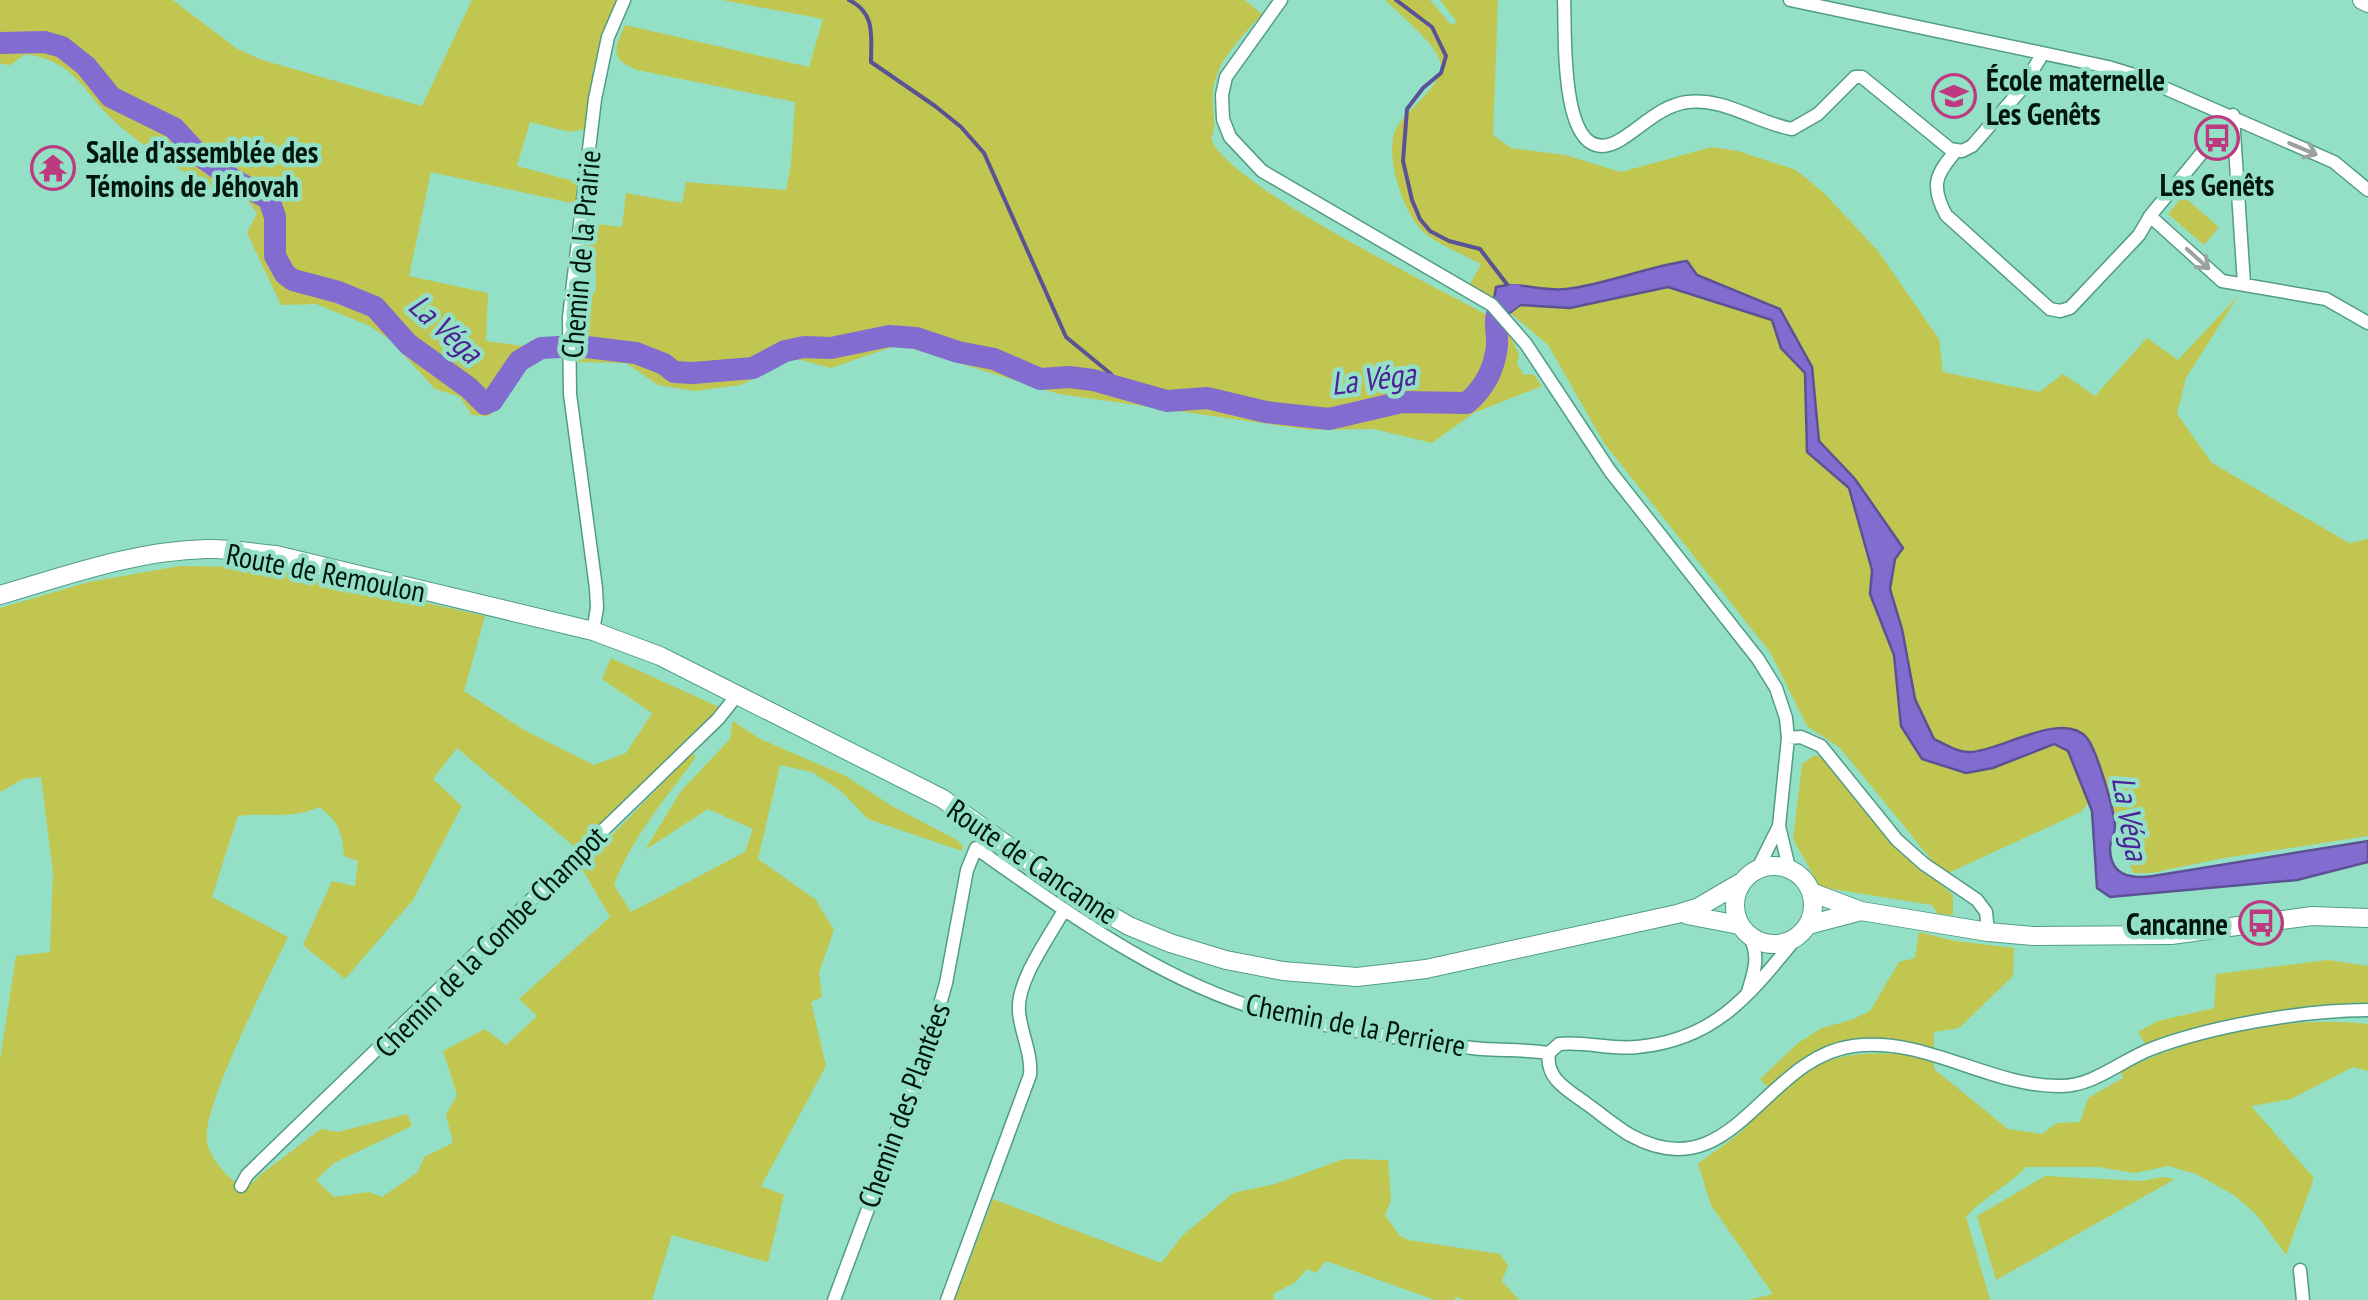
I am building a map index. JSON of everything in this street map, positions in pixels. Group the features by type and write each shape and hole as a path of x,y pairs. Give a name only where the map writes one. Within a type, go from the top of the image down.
{"main road":[{"name":"Route de Remoulon","path":"0,595 117,560 156,553 225,550 276,555 593,631"},
{"name":"Route de Cancanne","path":"593,631 660,656 943,799 1066,889 1128,926 1226,960 1283,971 1357,977 1426,969 1700,908 1740,883"},
{"path":"1803,931 1812,914 1811,892 1798,874 1773,865 1758,868 1740,883 1734,911 1745,931 1766,944 1782,944 1803,931 1861,911"},
{"path":"1811,892 1861,911 2032,936 2171,935 2312,916 2368,918"},
{"name":"Route de Cancanne","path":"1677,914 1705,916 1745,931"}],"street":[{"name":"Chemin de la Prairie","path":"593,631 598,608 570,394 568,341 595,99 608,38 624,0"},
{"path":"1564,0 1570,110 1581,132 1592,142 1618,142 1655,114 1684,102 1726,107 1792,129 1818,114 1855,76 1862,76 1956,151"},
{"path":"1790,0 2137,76 2334,162 2368,190"},
{"path":"1274,3 1226,76 1223,119 1230,137 1262,171 1492,305 1526,344 1622,486 1769,674 1782,702 1788,738 1779,826 1789,868"},
{"path":"2042,55 2020,91 1972,146 1956,151 1938,173 1938,194 1946,215 2050,310 2070,308 2139,235 2150,216 2232,116"},
{"path":"2232,116 2244,284"},
{"path":"2150,216 2222,281 2326,298 2368,323"},
{"name":"Chemin de la Combe Champot","path":"241,1186 247,1175 462,972 718,719 738,694"},
{"path":"1788,738 1821,746 1897,840 1977,900 1986,912 1988,932"},
{"path":"1758,868 1779,826"},
{"name":"Chemin de la Perriere","path":"976,848 1064,910 1178,976 1256,1008 1472,1048 1549,1053 1564,1043 1635,1048 1674,1039 1710,1026 1746,999 1803,931"},
{"name":"Chemin des Plantées","path":"834,1300 930,1042 946,983 967,870 976,848"},
{"path":"947,1300 1030,1075 1030,1053 1018,1012 1021,989 1064,910"},
{"path":"1745,931 1757,951 1746,999"},
{"path":"1549,1053 1548,1067 1556,1080 1628,1134 1646,1142 1685,1149 1719,1139 1803,1064 1841,1048 1868,1045 1914,1049 2012,1079 2064,1086 2080,1084 2148,1050 2180,1040 2325,1010 2368,1010"},
{"path":"2300,1270 2303,1300"}],"green space":[{"path":"0,0 173,0 236,48 259,59 422,106 472,0 618,0 599,46 586,129 570,132 530,122 517,166 577,182 576,204 431,172 409,276 488,293 486,341 531,347 516,355 493,384 504,398 489,416 472,415 460,397 435,389 390,340 370,326 316,304 281,305 247,233 257,213 247,200 214,188 155,153 121,127 74,76 54,62 25,54 11,65 0,64"},
{"path":"722,0 1245,0 1262,14 1225,59 1213,90 1211,139 1227,160 1296,210 1496,320 1508,332 1524,375 1533,374 1542,386 1474,413 1432,443 1374,429 1311,430 1059,394 907,347 895,346 831,368 793,358 741,385 694,391 658,385 626,363 575,362 576,319 596,290 596,270 582,263 588,223 622,227 626,193 682,203 686,182 786,190 795,102 637,70 616,52 625,25 809,67 823,19"},
{"path":"1385,0 1430,0 1451,25 1457,22 1440,0 1498,0 1493,135 1511,148 1565,155 1621,172 1712,147 1738,151 1796,170 1824,193 1878,251 1939,339 1943,372 2039,392 2063,374 2095,396 2147,338 2178,360 2238,296 2186,378 2177,414 2212,463 2349,543 2368,539 2368,836 2133,873 2104,783 2081,812 1944,875 1840,748 1807,726 1770,652 1604,443 1548,345 1508,311 1469,286 1481,264 1426,234 1410,214 1394,168 1393,138 1402,120 1437,80 1441,64 1425,39"},
{"path":"2183,196 2219,227 2204,245 2168,214"},
{"path":"179,566 264,567 485,616 464,691 524,730 594,765 626,753 652,713 602,679 611,658 719,707 720,712 576,848 457,748 433,779 462,806 413,900 345,979 303,945 332,881 355,886 358,861 344,856 335,823 319,807 289,815 238,816 212,897 288,937 239,1040 208,1124 207,1141 212,1156 245,1190 321,1129 338,1132 407,1114 412,1126 334,1163 316,1180 334,1197 369,1192 382,1197 418,1172 424,1157 453,1143 446,1115 457,1095 443,1051 485,1029 506,1045 537,1016 519,999 610,917 581,867 692,753 696,757 640,834 614,885 631,912 745,852 753,829 708,809 645,850 681,791 730,739 733,721 760,739 844,775 963,846 962,851 868,819 841,791 812,772 780,765 758,859 815,899 834,930 819,973 822,997 811,1002 826,1066 761,1186 784,1195 768,1262 672,1235 652,1300 0,1300 0,1060 16,956 50,952 53,873 41,777 23,779 0,792 0,608 89,582"},
{"path":"1815,755 1825,759 1896,845 1953,895 1953,915 1938,914 1932,905 1820,887 1793,839 1802,764"},
{"path":"1919,932 2014,948 2013,976 1959,1028 1934,1032 1934,1069 2008,1129 2042,1134 2057,1123 2080,1122 2088,1098 2123,1078 2121,1071 2210,1038 2305,1022 2368,1024 2368,1071 2353,1067 2291,1099 2251,1106 2314,1178 2286,1255 2257,1215 2234,1195 2196,1174 2168,1166 2135,1173 2098,1167 2026,1167 1966,1217 1990,1300 1748,1300 1773,1294 1711,1205 1698,1164 1737,1135 1808,1071 1844,1056 1895,1054 1895,1042 1840,1043 1812,1054 1768,1088 1760,1079 1798,1043 1822,1028 1870,1011 1899,962 1915,958"},
{"path":"2328,960 2368,966 2368,1003 2302,1007 2146,1045 2138,1032 2158,1021 2214,1008 2216,974"},
{"path":"1344,1159 1388,1160 1391,1200 1385,1215 1399,1235 1408,1240 1500,1254 1508,1265 1502,1281 1519,1300 1435,1300 1326,1261 1316,1273 1307,1269 1296,1282 1273,1294 1274,1300 955,1300 993,1199 1161,1263 1182,1236 1233,1193 1275,1184"},
{"path":"2045,1176 2175,1179 1996,1280 1977,1216"}],"shaded area":[{"path":"1687,261 1697,275 1780,309 1812,367 1819,441 1855,479 1903,548 1895,559 1890,589 1915,699 1934,739 1970,752 2047,730 2076,730 2091,745 2108,794 2115,826 2111,857 2118,870 2130,876 2153,876 2368,841 2368,862 2297,880 2110,897 2097,888 2092,811 2068,751 2054,744 1993,768 1966,773 1922,759 1901,726 1894,655 1870,594 1872,570 1849,488 1807,452 1805,373 1781,348 1772,320 1668,287 1570,308 1520,305 1508,314 1494,299 1496,287 1566,289"}],"waterway":[{"path":"849,0 868,18 871,62 935,106 984,153 1066,337 1111,374 1119,389"},
{"path":"1396,0 1432,27 1446,56 1441,73 1407,109 1403,161 1412,200 1430,231 1480,249 1509,287"},
{"name":"La Véga","path":"0,43 45,42 62,47 86,66 111,97 174,128 199,155 269,199 275,217 275,256 285,274 375,307 408,344 485,404 492,401 519,361 541,348 578,346 636,353 674,372 693,373 753,368 785,351 831,348 889,336 916,338 994,359 1040,379 1093,380 1167,401 1207,398 1266,412 1329,419 1402,402 1467,403 1491,370 1497,346 1497,315 1514,295"}],"place":[{"name":"École maternelle Les Genêts","path":"1954,96"},
{"name":"Les Genêts","path":"2217,138"},
{"name":"Salle d'assemblée des Témoins de Jéhovah","path":"53,168"},
{"name":"Cancanne","path":"2261,923"}]}
